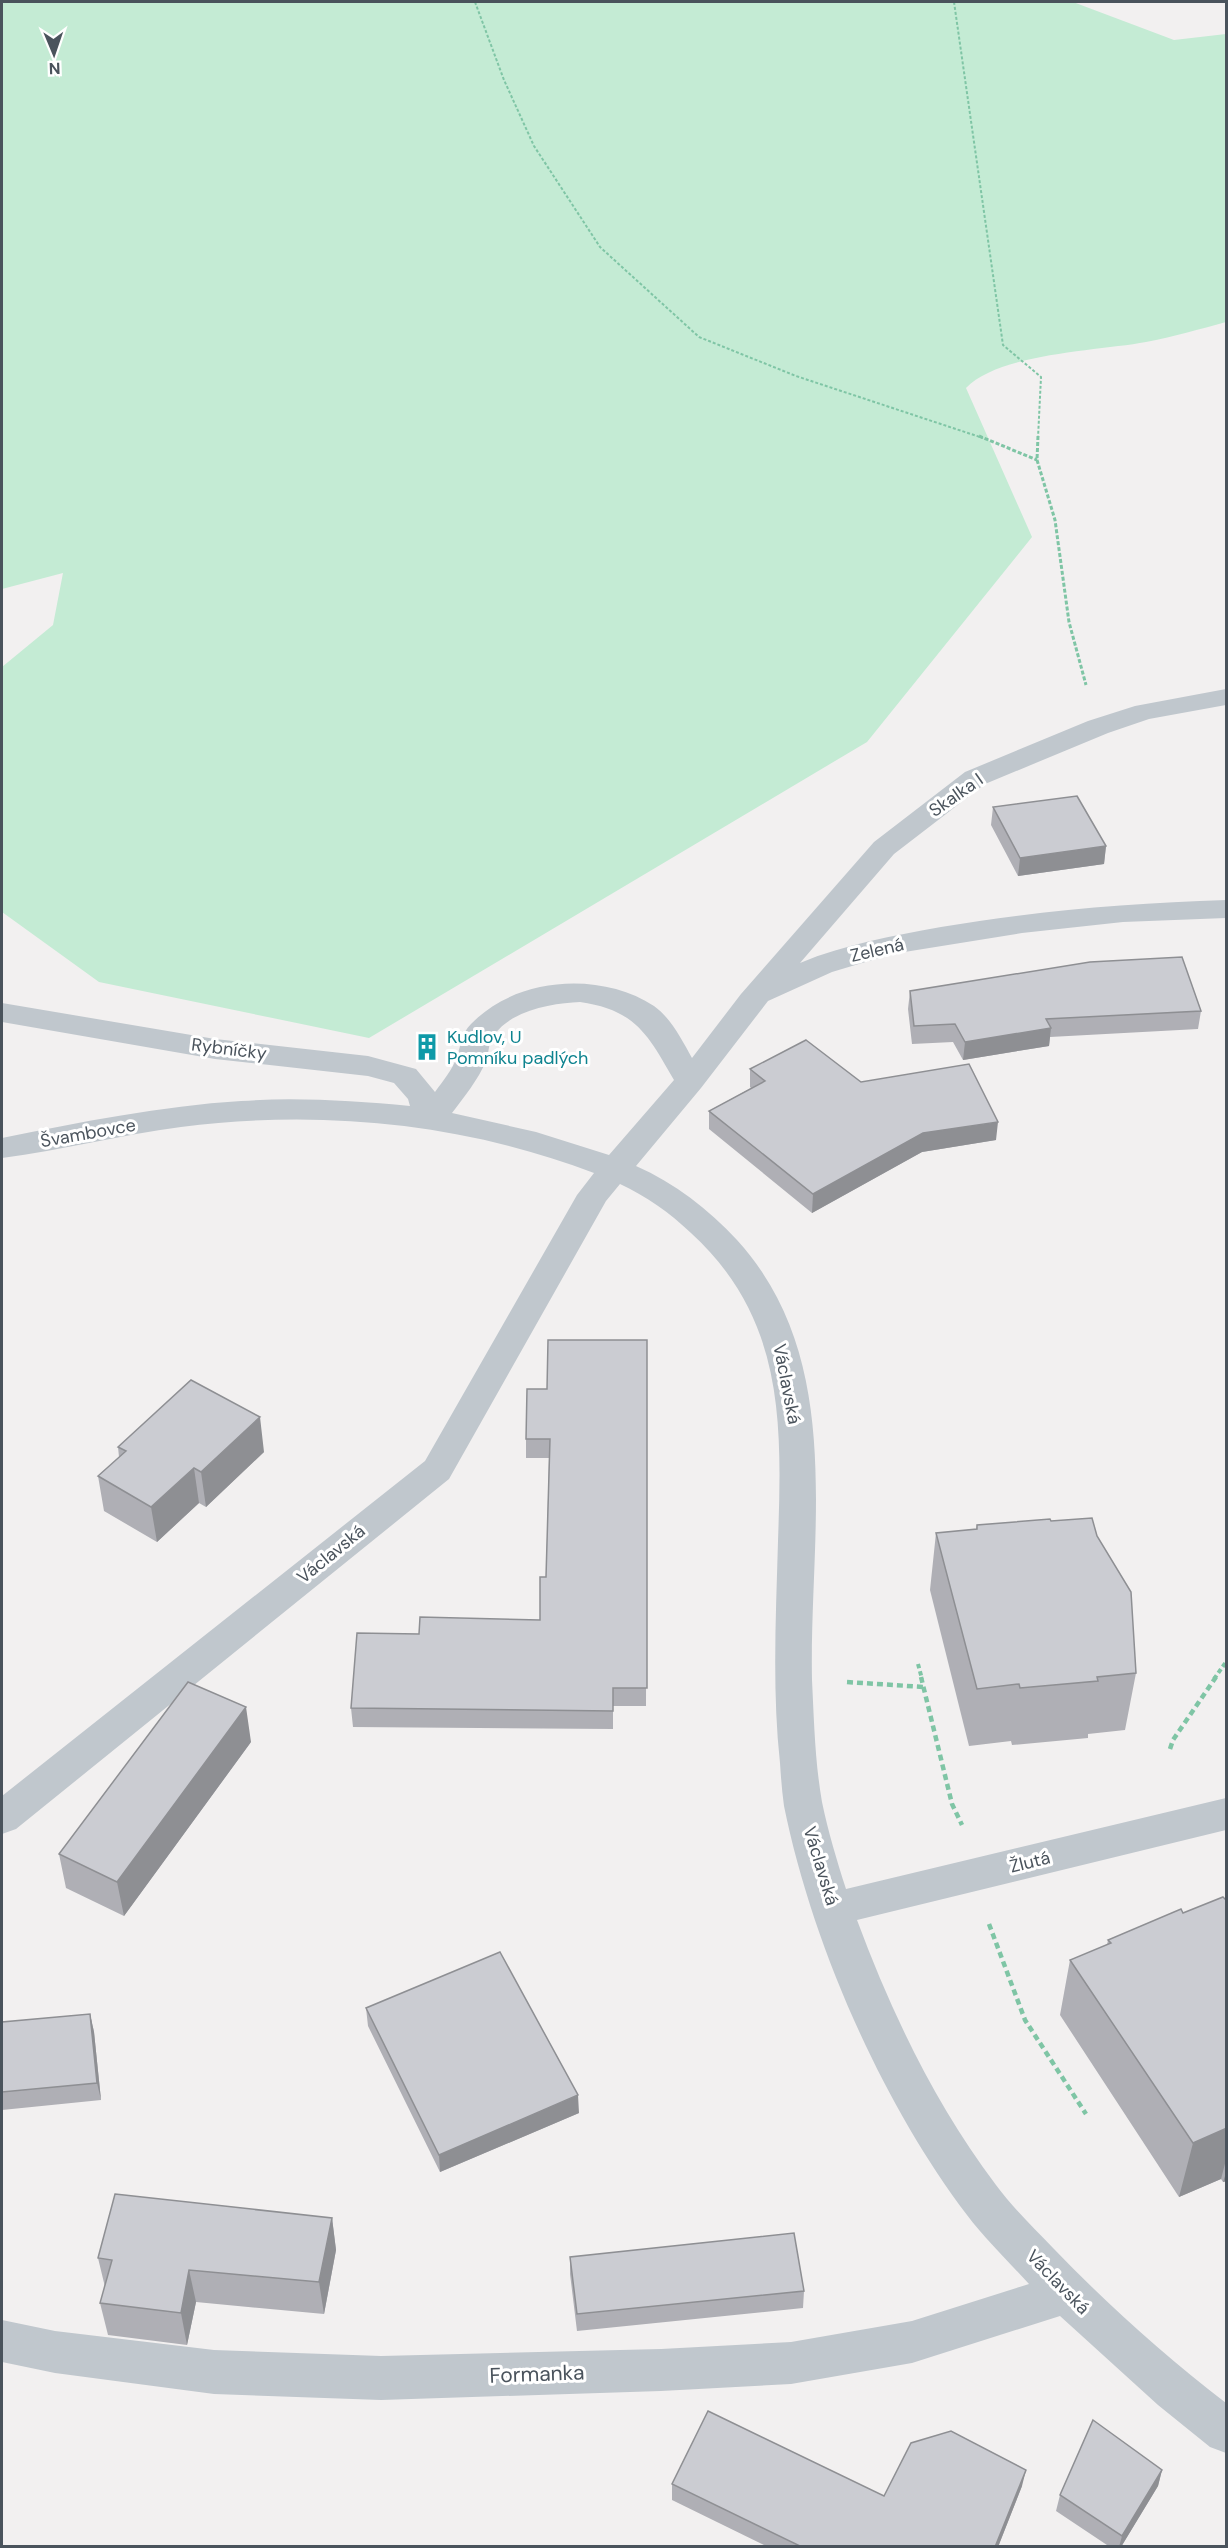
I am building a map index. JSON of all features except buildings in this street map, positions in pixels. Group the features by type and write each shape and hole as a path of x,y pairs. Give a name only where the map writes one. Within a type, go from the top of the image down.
{"street":[{"name":"Skalka I","path":"752,1001 884,848 975,778 1098,727 1144,712 1227,697"},
{"name":"Zelená","path":"616,1168 690,1081 752,1001 791,979 852,954 996,927 1140,911 1227,909"},
{"path":"431,1120 472,1059 477,1035 496,1014 522,1001 562,992 610,998 645,1014 669,1045 690,1081"},
{"name":"Rybníčky","path":"2,1012 215,1049 368,1066 405,1076 422,1096 431,1120"},
{"name":"Švambovce","path":"2,1148 175,1117 239,1111 303,1109 367,1111 431,1120 531,1139 616,1168"},
{"name":"Václavská","path":"2,1818 437,1470 594,1195 616,1168 669,1197 707,1229 738,1262 758,1292 774,1323 786,1368 799,1447 794,1723 804,1812 834,1909 868,2002 920,2107 983,2202 1066,2293 1167,2386 1227,2431"},
{"name":"Žlutá","path":"834,1909 1227,1814"},
{"name":"Formanka","path":"2,2341 55,2352 214,2372 381,2378 662,2370 791,2363 912,2342 1066,2293"}],"path":[{"path":"475,2 504,80 534,146 600,247 699,337 796,376 971,433 1037,460"},
{"path":"954,2 1003,345 1041,376 1037,460 1055,520 1069,622 1098,727"},
{"path":"1170,1749 1173,1740 1227,1662"},
{"path":"918,1664 952,1804 983,1873 989,1924 1024,2020 1086,2114"},
{"path":"794,1678 924,1687"}],"green space":[{"path":"2,2 1073,2 1174,40 1226,34 1226,322 1146,342 1025,360 981,376 966,388 1032,537 867,742 369,1038 99,982 2,912 2,667 53,625 63,573 2,589"}],"place":[{"name":"Kudlov, U Pomníku padlých","path":"427,1047"}]}
